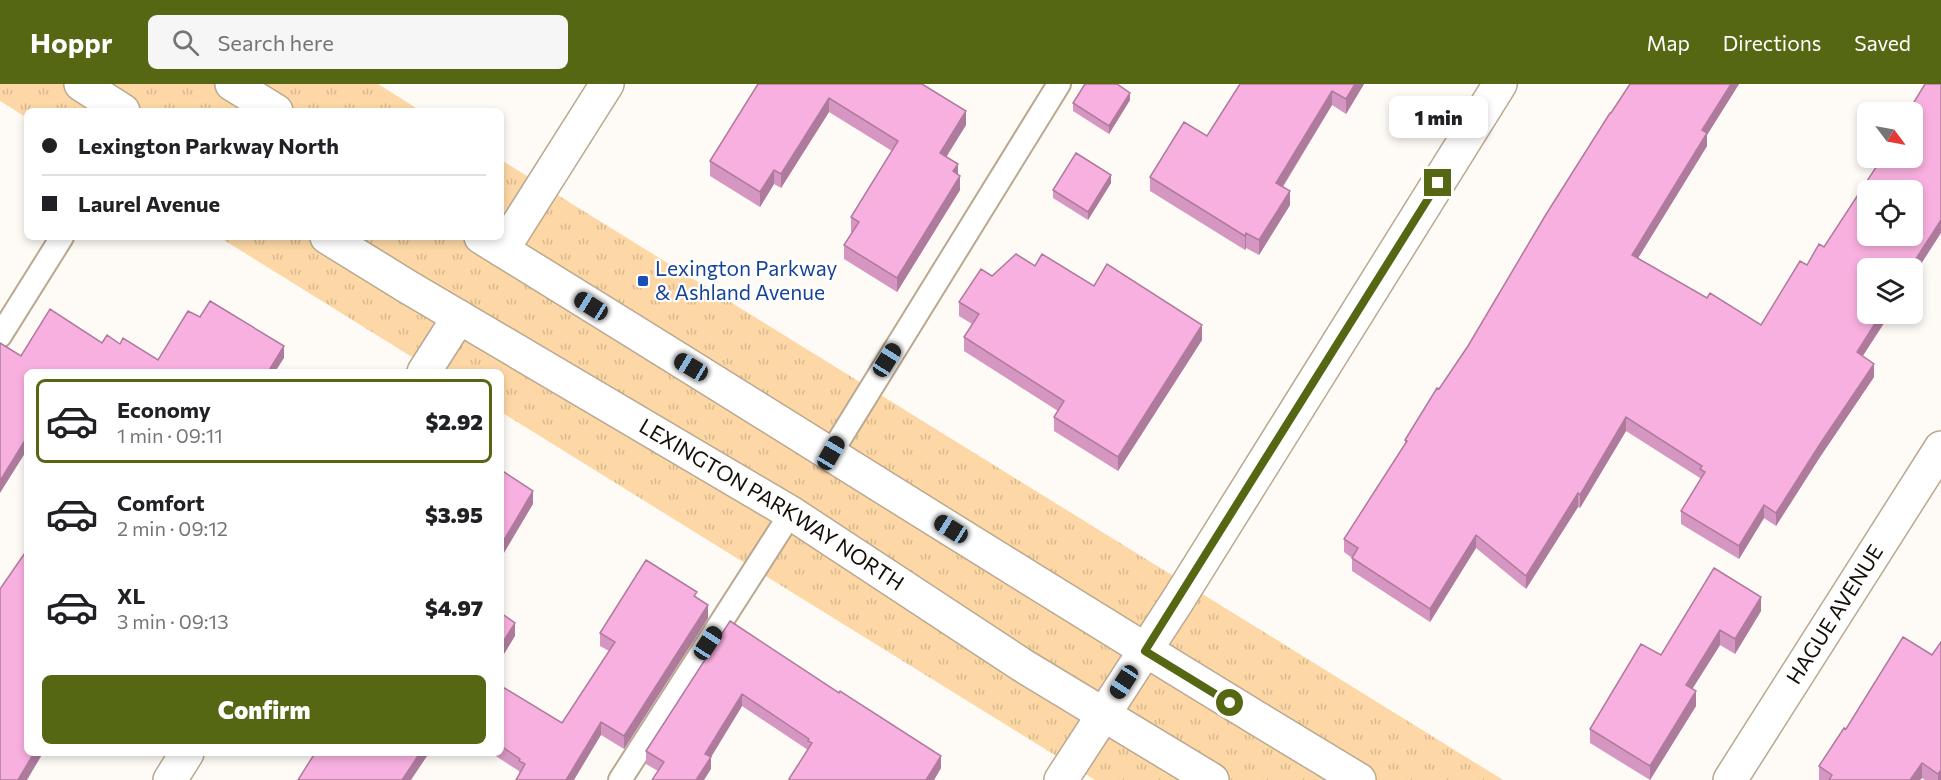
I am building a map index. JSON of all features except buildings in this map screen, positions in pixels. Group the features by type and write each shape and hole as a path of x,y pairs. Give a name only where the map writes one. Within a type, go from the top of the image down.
{"main road":[{"path":"81,84 118,108"},
{"path":"232,84 271,108"},
{"path":"504,226 607,84"},
{"path":"1061,780 1145,651 1500,84"},
{"name":"LEXINGTON PARKWAY NORTH","path":"332,240 791,513 1022,665 1212,780"},
{"path":"491,244 831,453 1145,651 1359,780"},
{"path":"426,369 459,317"},
{"name":"HAGUE AVENUE","path":"1730,780 1941,448"},
{"path":"170,780 185,756"}],"lane":[{"path":"831,453 1059,84"},
{"path":"0,336 60,240"},
{"path":"621,780 791,513"}],"green space":[{"path":"0,84 378,84 416,108 24,108 24,116 0,101"},
{"path":"504,162 1503,780 1095,780 504,414 504,369 431,369 224,240 504,240"}],"place":[{"name":"Lexington Parkway & Ashland Avenue","path":"643,281"}],"route":[{"path":"1230,703 1145,651 1438,183"}]}
